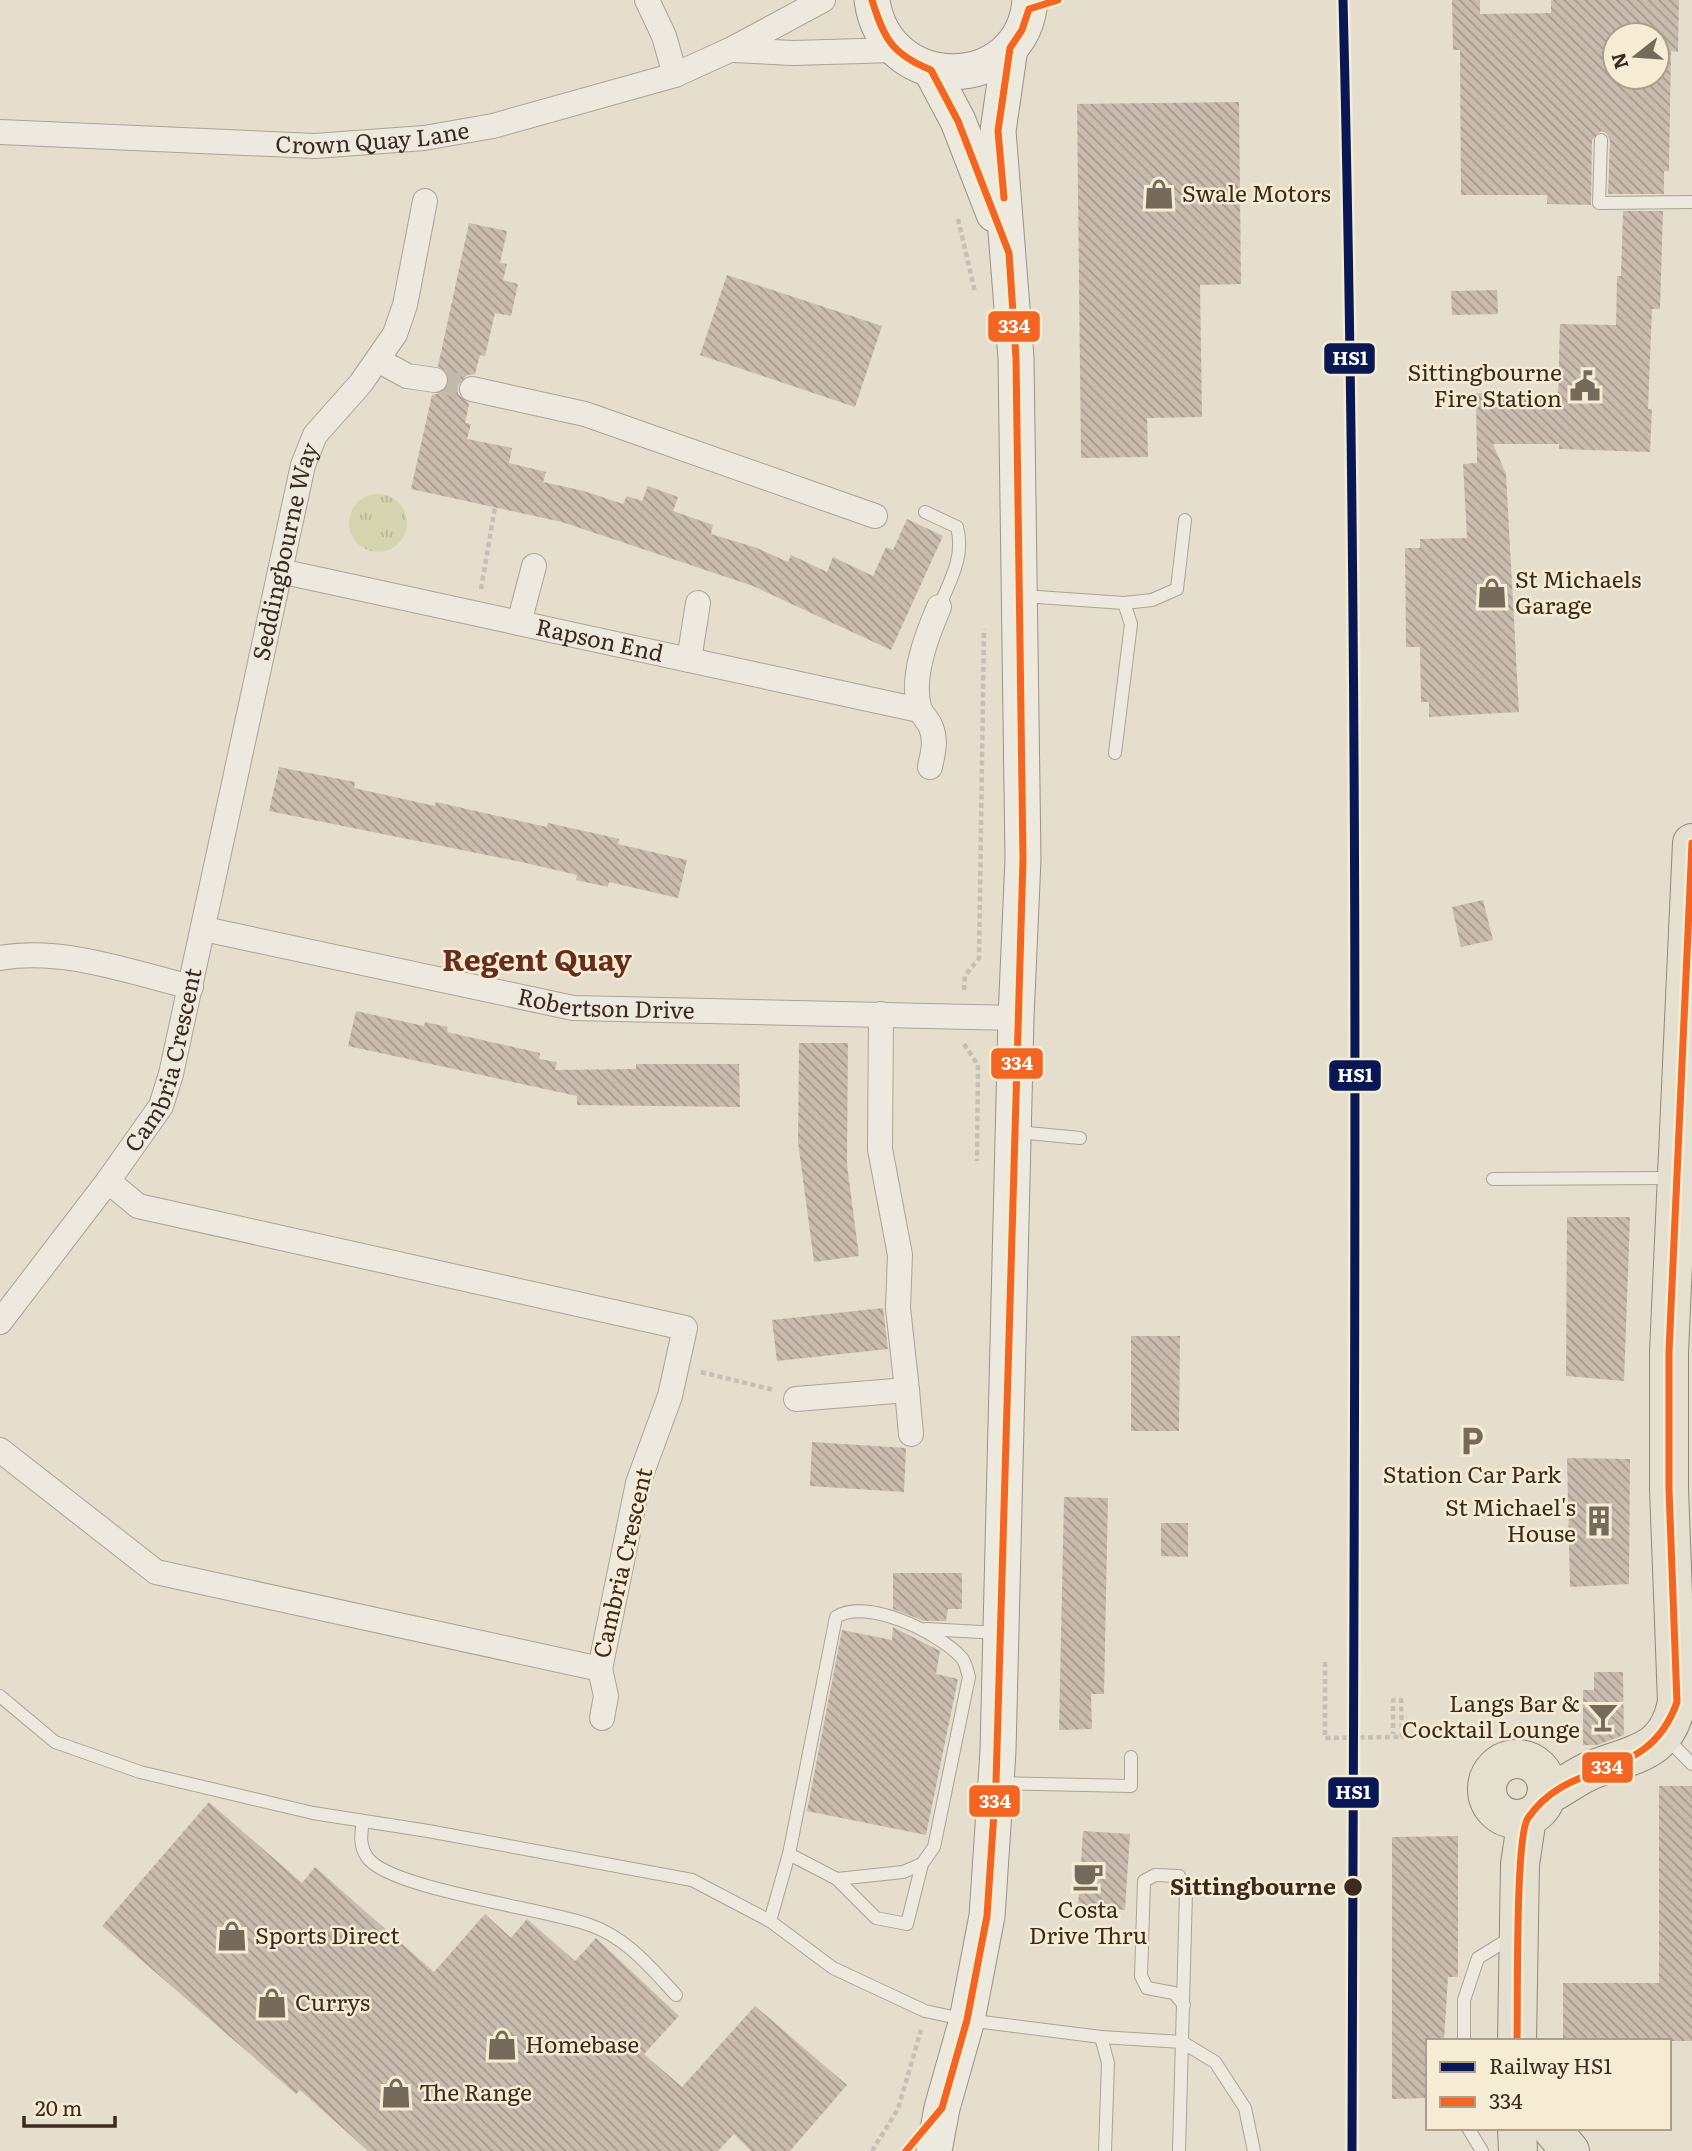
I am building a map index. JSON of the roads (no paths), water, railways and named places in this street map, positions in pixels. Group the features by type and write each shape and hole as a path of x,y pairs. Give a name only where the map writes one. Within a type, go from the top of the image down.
{"main road":[{"path":"872,0 881,32 895,50 911,62 931,70 952,73 974,70 993,61 1010,48 1039,3"},
{"path":"934,2151 942,2108 967,2020 987,1916 996,1783 1016,1017 1023,859 1016,358 998,131 1010,48"},
{"path":"931,70 958,121 1009,253"},
{"path":"1491,1805 1507,1817 1535,1792 1593,1769 1639,1755 1663,1736 1674,1719 1677,1702 1675,1489 1669,1352 1676,1178 1687,1041 1692,843"},
{"path":"1517,2039 1520,1864 1535,1792 1512,1759 1495,1768 1487,1786 1491,1805 1520,1864"},
{"path":"906,2151 942,2108"},
{"path":"1517,2130 1518,2151"},
{"path":"1553,2130 1570,2151"}],"street":[{"path":"647,0 664,36 675,75"},
{"name":"Crown Quay Lane","path":"0,132 315,146 376,143 493,126 675,75 732,50 823,0"},
{"name":"Crown Quay Lane","path":"732,50 793,53 895,50"},
{"name":"Seddingbourne Way","path":"204,929 303,465 315,435 378,360 396,334 405,305 425,201"},
{"path":"378,360 407,376 435,380"},
{"path":"472,389 585,414 875,516"},
{"path":"519,623 534,566"},
{"name":"Rapson End","path":"280,571 919,710"},
{"path":"689,660 698,603"},
{"path":"930,768 935,740 930,724 919,710 916,692 927,635 939,607"},
{"name":"Cambria Crescent","path":"0,1322 161,1107 204,929"},
{"name":"Robertson Drive","path":"204,929 573,1009 1016,1017"},
{"path":"0,958 58,957 191,987"},
{"path":"881,1014 880,1150 900,1255 898,1308 911,1434"},
{"name":"Cambria Crescent","path":"0,1450 156,1572 600,1669 638,1483 670,1396 685,1328 138,1206 108,1181"},
{"path":"796,1399 907,1390"},
{"path":"600,1669 606,1696 602,1718"}],"lane":[{"path":"1601,140 1599,203 1692,202"},
{"path":"925,512 957,527 960,540 957,565 939,607"},
{"path":"1019,595 1124,603 1152,600 1177,589 1185,520"},
{"path":"1115,753 1131,624 1124,603"},
{"path":"1013,1132 1080,1138"},
{"path":"1493,1179 1676,1178"},
{"path":"770,1921 789,1854 836,1617 843,1613 863,1610 926,1629 1001,1633"},
{"path":"789,1854 837,1879 876,1918 907,1924 922,1864 934,1847 969,1677 963,1658 926,1629"},
{"path":"0,1696 55,1742 140,1772 234,1792 313,1813 692,1880 770,1921 833,1968 925,2011 967,2020 1101,2037 1182,2042 1215,2063 1223,2074 1245,2108 1254,2151"},
{"path":"1663,1736 1692,1764"},
{"path":"996,1783 1131,1786 1131,1757"},
{"path":"363,1821 360,1840 367,1857 381,1870 484,1900 590,1925 617,1938 640,1956 676,1995"},
{"path":"837,1879 903,1872 922,1864"},
{"path":"1179,2151 1184,2005 1186,1892 1180,1876 1155,1875 1144,1881 1140,1976 1147,1989 1174,1993 1184,2005"},
{"path":"1464,2039 1464,2000 1478,1958 1518,1934"},
{"path":"1101,2037 1108,2063 1105,2151"},
{"path":"1469,2130 1482,2151"}],"tunnel":[{"path":"435,380 472,389"}],"rail line":[{"name":"HS1","path":"1343,0 1349,269 1354,807 1352,2151"}],"place":[{"name":"Swale Motors","path":"1159,194"},
{"name":"Sittingbourne Fire Station","path":"1585,386"},
{"name":"St Michaels Garage","path":"1492,593"},
{"name":"Station Car Park","path":"1472,1441"},
{"name":"St Michael's House","path":"1599,1521"},
{"name":"Langs Bar & Cocktail Lounge","path":"1603,1717"},
{"name":"Costa Drive Thru","path":"1088,1876"},
{"name":"Sittingbourne","path":"1353,1887"},
{"name":"Sports Direct","path":"232,1936"},
{"name":"Currys","path":"272,2003"},
{"name":"Homebase","path":"502,2045"},
{"name":"The Range","path":"396,2093"}],"district":[{"name":"Regent Quay","path":"537,961"}]}
